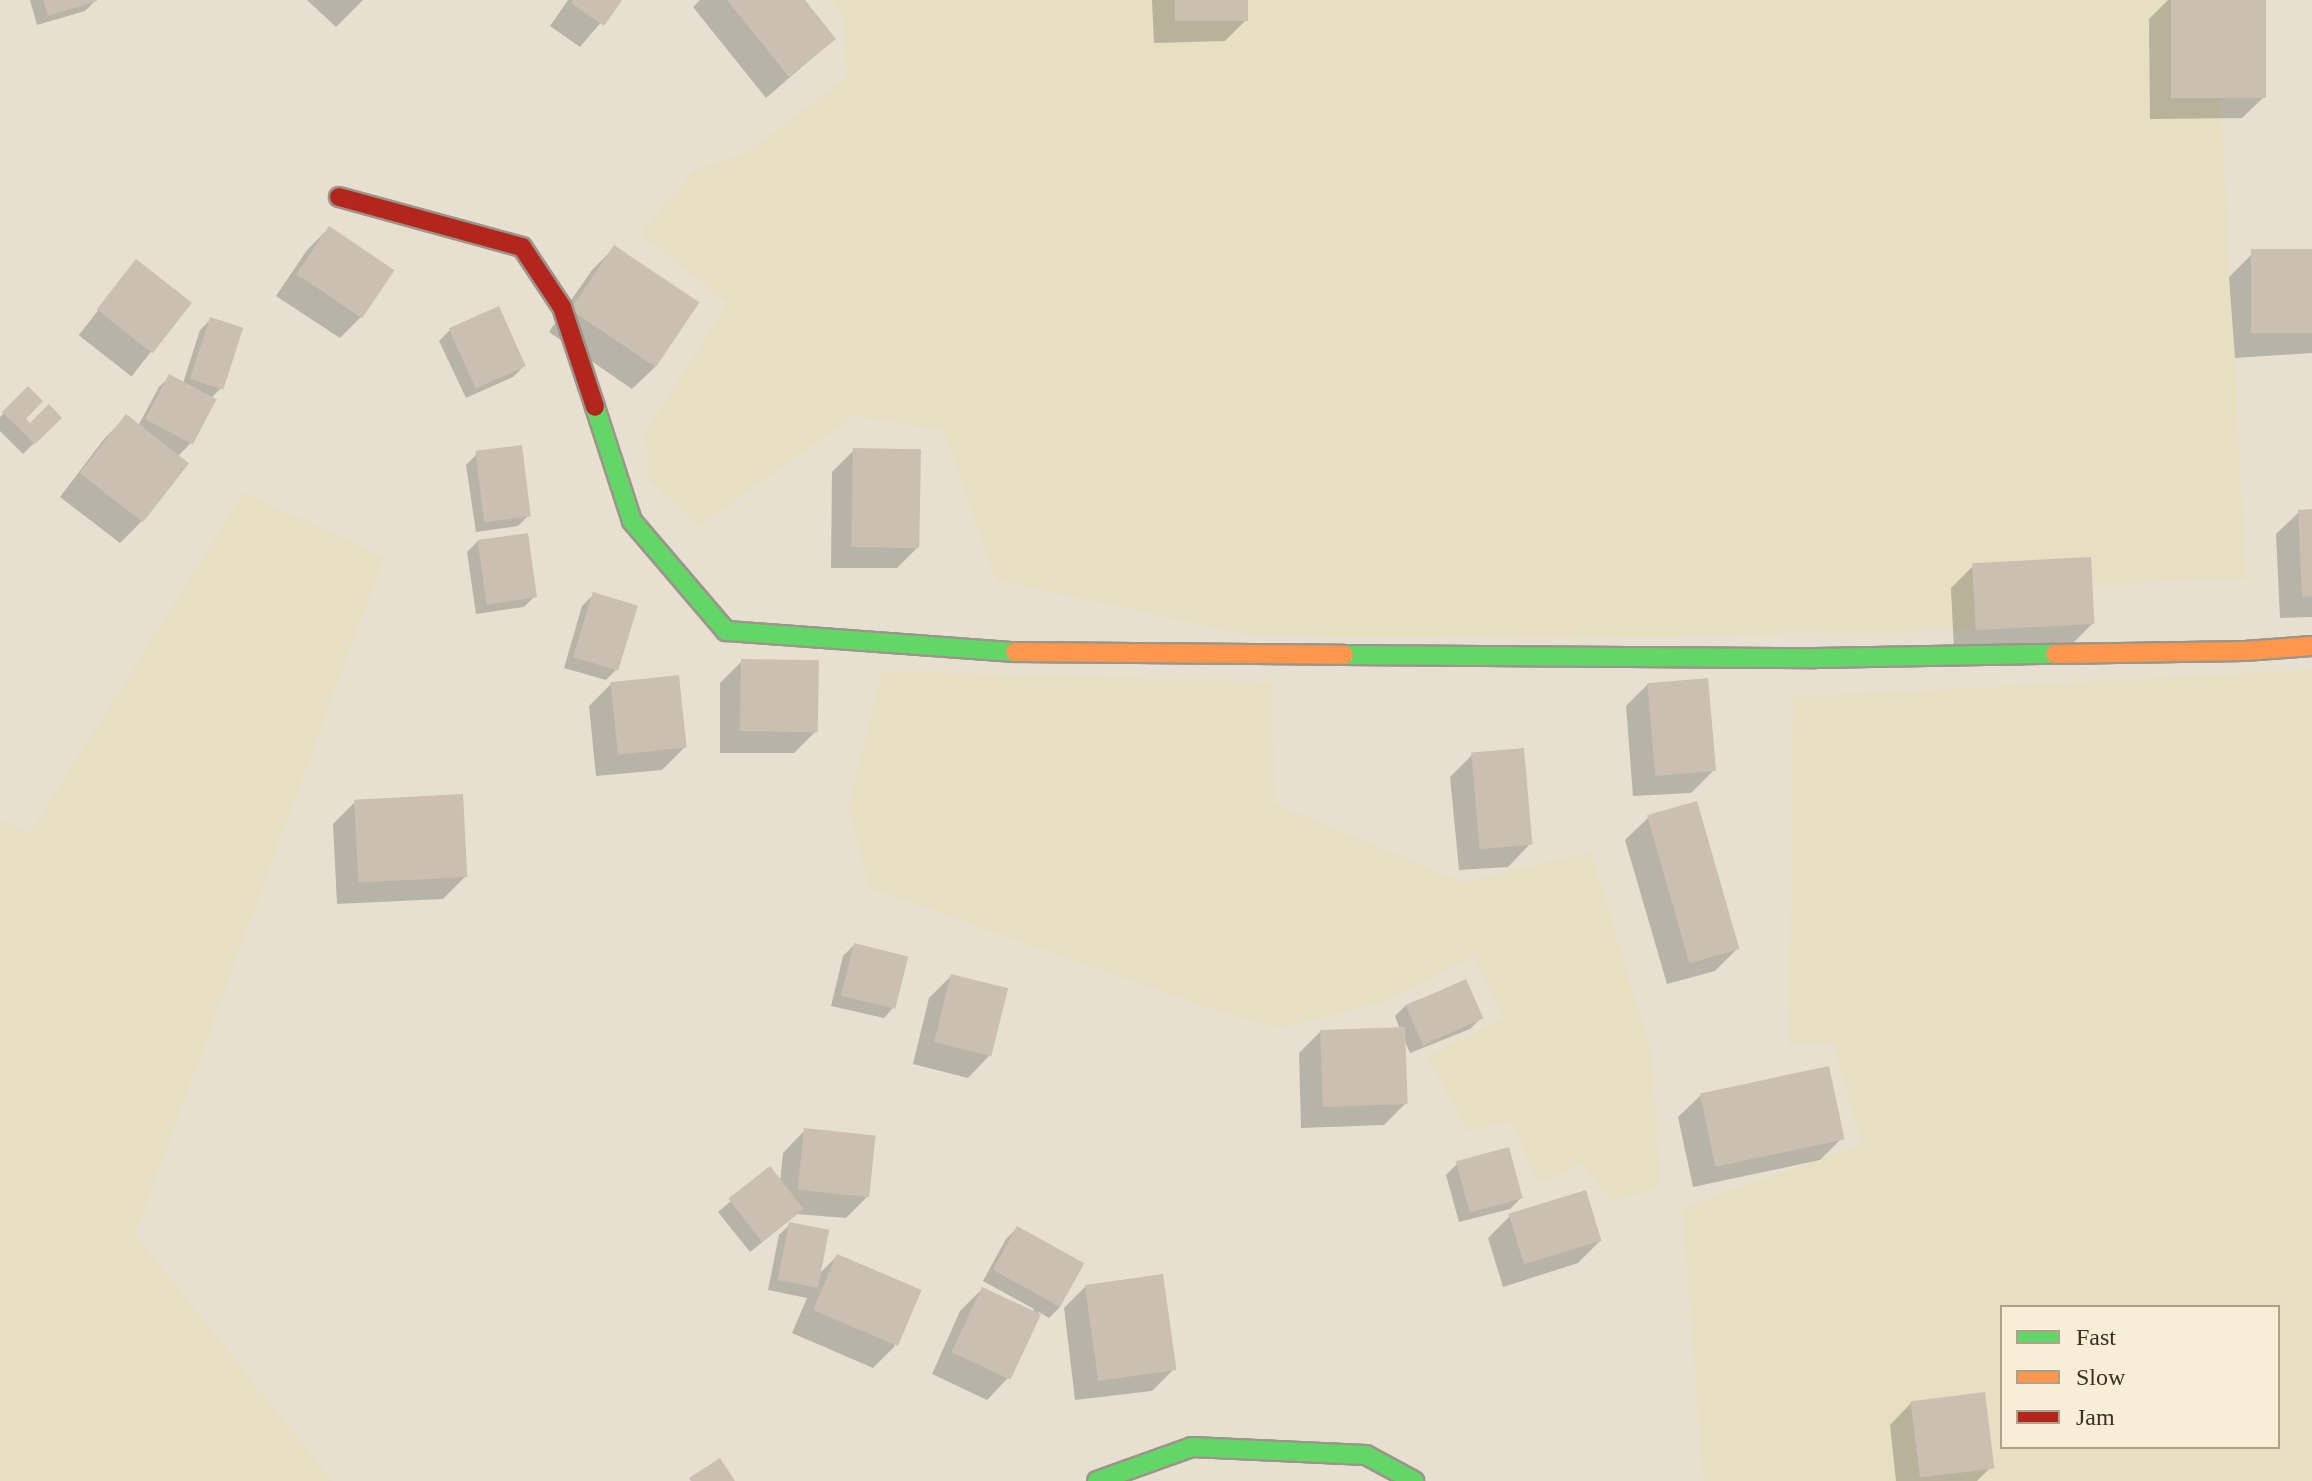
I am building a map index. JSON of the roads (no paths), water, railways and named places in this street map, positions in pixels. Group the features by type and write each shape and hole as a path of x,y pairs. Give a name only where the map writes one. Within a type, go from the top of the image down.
{"street":[{"path":"339,197 522,247 562,307 632,521 726,631 996,652 1816,658 2245,651 2312,646"},
{"path":"1097,1481 1192,1447 1366,1455 1414,1481"}]}
